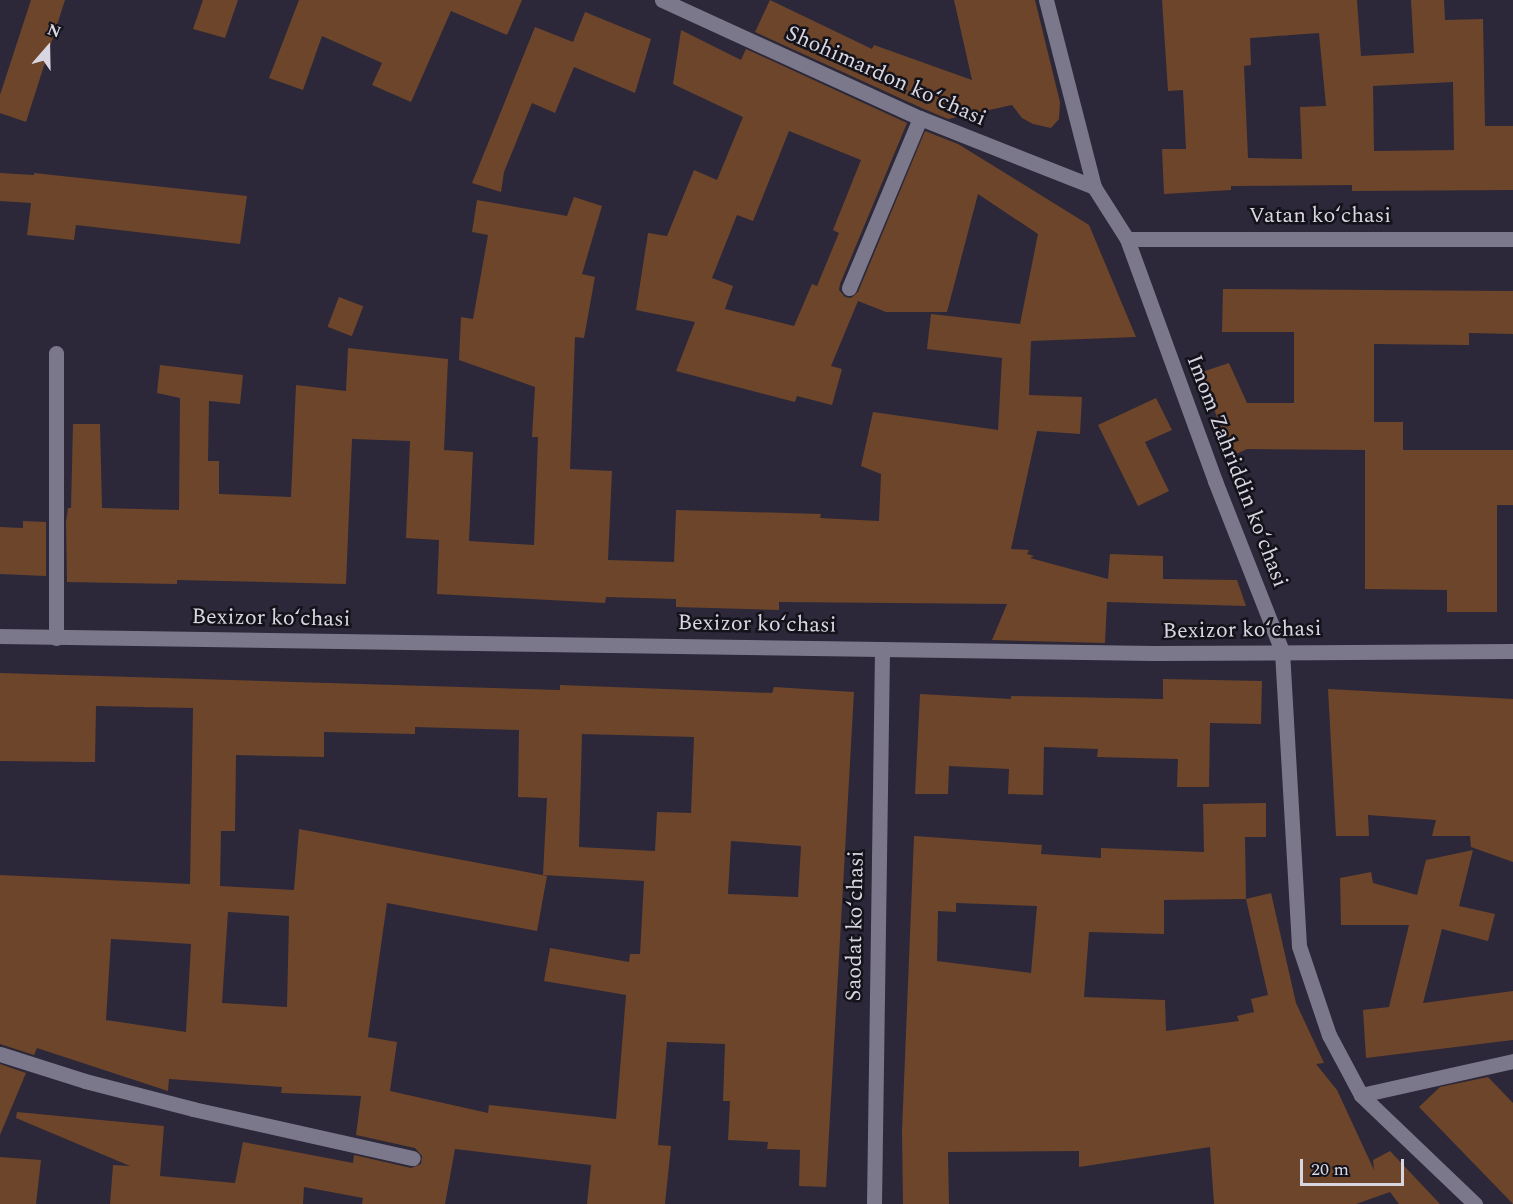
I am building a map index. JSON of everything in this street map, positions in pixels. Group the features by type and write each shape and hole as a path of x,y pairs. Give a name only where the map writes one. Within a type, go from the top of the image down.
{"street":[{"name":"Shohimardon koʻchasi","path":"662,0 920,118 1094,187"},
{"name":"Imom Zahriddin koʻchasi","path":"1046,0 1094,187 1127,239 1215,481 1282,651 1299,946 1329,1035 1361,1095 1475,1204"},
{"path":"849,288 920,118"},
{"name":"Vatan koʻchasi","path":"1127,239 1513,239"},
{"path":"56,353 56,638"},
{"name":"Bexizor koʻchasi","path":"0,636 1154,653 1513,651"},
{"name":"Saodat koʻchasi","path":"874,1204 882,648"},
{"path":"0,1054 85,1081 182,1107 413,1158"},
{"path":"1361,1095 1513,1060"}],"building":[{"path":"31,0 65,0 26,122 0,113 0,95"},
{"path":"203,0 238,0 225,38 193,29"},
{"path":"299,0 522,0 507,35 451,11 411,102 372,85 382,63 322,36 303,90 269,78"},
{"path":"770,0 872,49 874,45 972,80 954,0 1035,0 1060,102 1059,119 1051,128 1033,124 1022,118 1012,105 948,119 755,32"},
{"path":"1162,0 1357,0 1361,56 1414,53 1411,0 1444,0 1445,20 1483,19 1485,126 1513,126 1513,190 1352,191 1352,185 1231,186 1231,190 1164,194 1162,149 1186,149 1183,90 1168,91","holes":["1319,33 1326,106 1300,107 1302,159 1248,158 1244,66 1251,65 1250,38","1453,82 1454,150 1374,151 1373,86"]},
{"path":"585,12 651,39 635,93 574,67 555,113 532,103 504,172 501,192 472,183 535,27 573,42"},
{"path":"681,30 741,60 746,49 907,123 840,284 839,290 845,297 851,298 858,292 925,131 958,144 1089,225 1136,337 1031,341 1029,395 1082,397 1080,434 1037,431 1011,549 1029,550 1027,554 1034,556 1030,558 1108,579 1110,554 1163,556 1163,579 1237,580 1246,606 1107,602 1105,643 992,640 1007,604 779,602 779,610 676,607 676,599 606,597 605,603 437,594 439,540 406,538 410,441 352,439 346,584 177,580 177,584 67,582 66,522 68,508 71,508 73,424 100,424 102,508 179,510 180,398 157,393 160,365 243,375 240,404 209,401 208,461 219,461 219,494 291,497 296,385 346,391 348,348 448,359 444,450 473,452 469,541 534,545 538,437 532,437 535,387 459,360 461,317 473,319 488,235 472,232 477,200 567,216 574,197 602,206 582,274 595,277 584,338 575,337 570,469 612,471 608,560 674,562 676,510 821,514 820,518 879,521 881,474 861,466 873,412 998,430 1002,358 927,349 931,314 1020,324 1038,234 978,194 947,312 886,312 858,301 831,366 842,369 832,405 797,396 795,402 676,371 695,322 636,310 648,233 667,236 694,170 717,180 743,117 673,84","holes":["789,131 861,160 833,230 839,233 817,286 812,284 794,326 725,309 733,286 712,278 737,215 753,221"]},
{"path":"0,173 34,175 34,173 247,196 240,244 76,225 74,240 27,235 31,203 0,201"},
{"path":"1223,289 1513,291 1513,334 1469,333 1469,345 1374,344 1374,422 1403,422 1403,450 1513,450 1513,505 1497,505 1497,612 1447,612 1447,590 1365,589 1365,450 1247,449 1230,457 1202,372 1229,363 1247,403 1294,403 1294,332 1222,332"},
{"path":"339,297 363,306 352,336 328,327"},
{"path":"1156,398 1172,430 1145,442 1169,491 1138,506 1098,425"},
{"path":"23,521 46,522 46,576 0,574 0,527 23,528"},
{"path":"0,673 560,690 560,685 772,693 774,687 854,692 826,1187 799,1186 800,1150 767,1149 768,1142 728,1140 730,1101 723,1101 725,1044 667,1042 658,1145 671,1146 665,1204 587,1204 591,1165 455,1149 445,1204 362,1204 363,1198 304,1187 303,1204 110,1204 113,1165 130,1166 16,1118 17,1112 164,1126 160,1176 235,1183 243,1142 353,1163 354,1155 411,1168 421,1164 422,1156 415,1148 356,1135 361,1096 281,1093 282,1087 169,1079 168,1091 37,1048 34,1055 0,1044 0,875 190,884 193,708 96,706 95,762 0,761","holes":["415,727 519,730 518,797 547,798 543,875 644,881 640,954 630,954 629,962 550,948 544,981 626,995 616,1119 489,1105 488,1113 390,1091 397,1042 368,1037 387,903 537,931 547,876 299,829 294,890 220,886 221,831 235,831 236,755 324,757 324,732 415,734","582,734 694,737 691,813 657,812 655,851 579,847","731,841 801,846 798,897 728,894","228,912 289,916 287,1007 222,1003","111,939 191,944 186,1032 106,1020"]},
{"path":"1163,679 1262,681 1261,724 1210,723 1209,787 1177,787 1178,759 1097,757 1098,749 1044,747 1043,795 1008,794 1009,769 949,766 948,794 915,794 920,694 1011,699 1011,696 1163,699"},
{"path":"1328,689 1513,699 1513,862 1471,847 1470,836 1432,836 1436,820 1368,815 1369,836 1336,836"},
{"path":"1266,803 1266,837 1245,837 1246,899 1271,893 1296,1003 1324,1063 1316,1064 1337,1090 1374,1170 1373,1160 1390,1151 1440,1204 1399,1204 1390,1192 1356,1204 1214,1204 1210,1147 1079,1167 1079,1151 948,1152 949,1204 903,1204 902,1131 914,836 1042,845 1041,854 1101,858 1101,848 1204,852 1203,804","holes":["1246,899 1268,995 1251,999 1254,1012 1237,1016 1239,1021 1166,1031 1165,1000 1084,997 1089,932 1164,934 1164,900","956,903 1037,906 1031,973 937,961 938,911 956,912"]},
{"path":"1473,850 1459,906 1495,914 1488,941 1442,929 1423,1003 1513,991 1513,1040 1366,1058 1363,1010 1389,1007 1409,925 1341,925 1340,878 1371,872 1373,883 1417,895 1426,860"},
{"path":"0,1064 26,1073 0,1135"},
{"path":"1488,1077 1513,1103 1513,1204 1419,1107 1440,1087"},
{"path":"0,1157 41,1160 36,1204 0,1204"}]}
